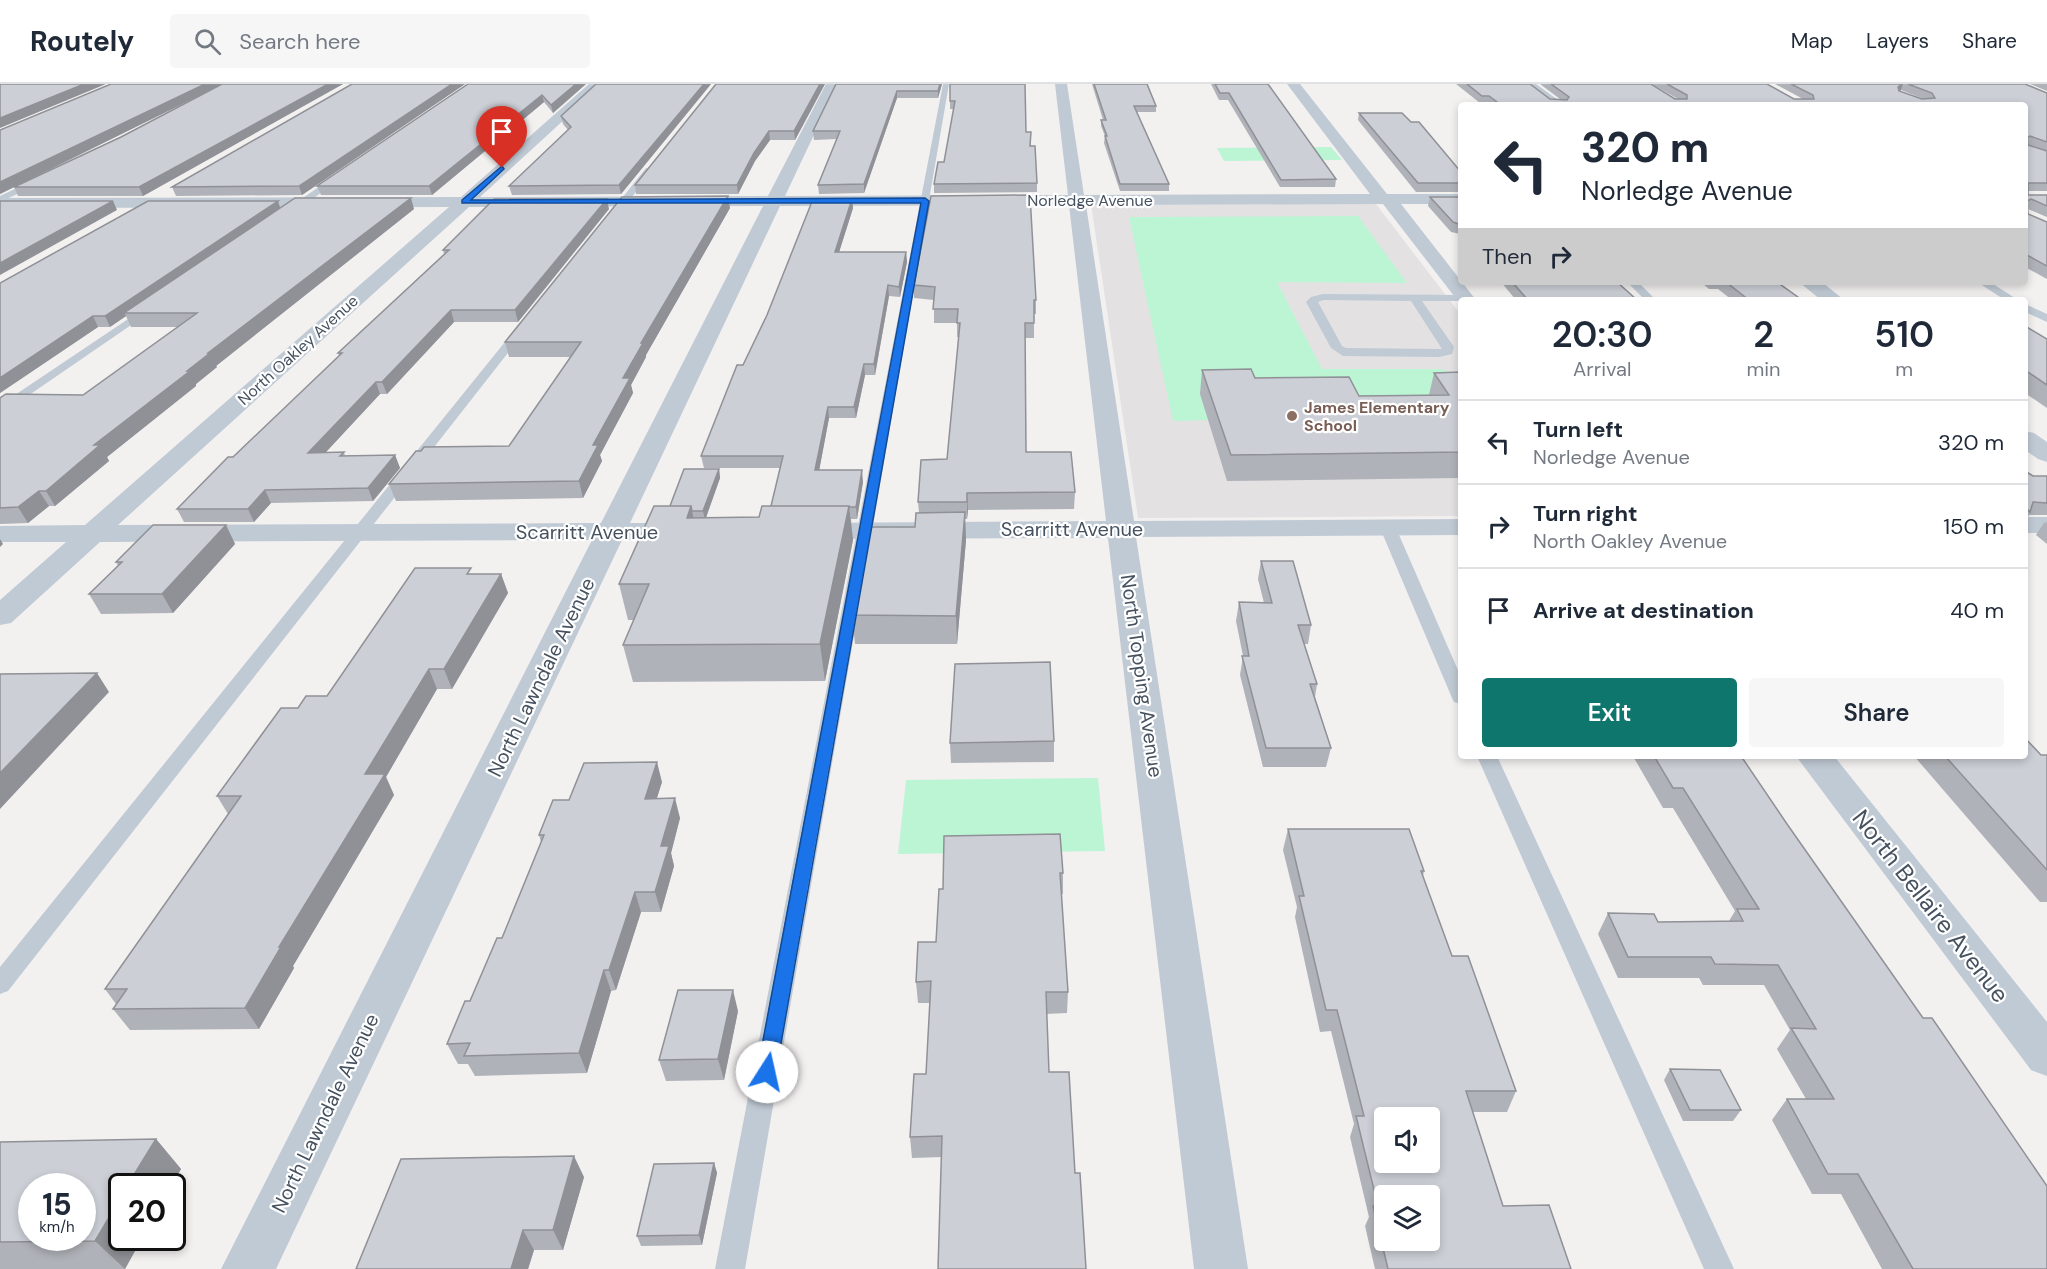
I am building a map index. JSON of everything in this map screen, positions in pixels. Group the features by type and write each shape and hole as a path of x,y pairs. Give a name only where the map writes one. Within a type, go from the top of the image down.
{"street":[{"name":"North Oakley Avenue","path":"0,616 597,84"},
{"name":"North Lawndale Avenue","path":"248,1269 832,84"},
{"name":"North Topping Avenue","path":"1061,84 1221,1269"},
{"path":"1293,84 1463,297"},
{"path":"1528,84 1554,102"},
{"path":"117,220 178,186"},
{"name":"Norledge Avenue","path":"0,201 147,203 1458,199"},
{"path":"1813,285 1830,297"},
{"path":"2028,440 2047,454"},
{"path":"2028,525 2047,525"},
{"name":"Scarritt Avenue","path":"784,531 1458,528"},
{"name":"Scarritt Avenue","path":"0,534 714,531"},
{"name":"North Bellaire Avenue","path":"1817,759 2047,1056"}],"lane":[{"path":"730,1269 818,776 866,530 946,84"},
{"path":"602,229 656,161"},
{"path":"284,214 349,170"},
{"path":"0,201 46,177"},
{"path":"1635,285 1648,297"},
{"path":"1987,285 2008,297"},
{"path":"1414,298 1448,347 1448,351 1439,353 1343,352 1337,348 1312,302 1323,297 1414,298 1458,299"},
{"path":"0,411 154,304"},
{"path":"2028,309 2047,320"},
{"path":"0,984 530,318"},
{"path":"1388,528 1458,691"},
{"path":"1487,759 1719,1269"}],"shaded area":[{"name":"James Elementary School","path":"1091,204 1376,204 1458,311 1458,516 1138,518"}],"green space":[{"path":"1331,147 1342,160 1224,161 1217,148"},
{"path":"1358,216 1407,283 1277,282 1322,369 1440,369 1458,374 1458,377 1429,397 1200,394 1208,420 1173,421 1129,217"},
{"path":"1098,778 1105,851 898,854 906,780"}],"building":[{"path":"0,84 84,84 0,118"},
{"path":"111,84 205,84 0,182 0,130"},
{"path":"222,84 328,84 139,187 14,187 121,137"},
{"path":"352,84 452,84 299,186 172,187"},
{"path":"468,84 576,84 551,105 542,95 429,186 317,186"},
{"path":"596,84 704,84 619,185 509,186 571,127 561,116"},
{"path":"716,84 820,84 794,131 769,131 737,185 635,185"},
{"path":"836,84 940,84 938,91 897,91 864,184 818,185 840,131 813,131"},
{"path":"950,84 1025,84 1026,132 1031,132 1030,146 1035,146 1037,183 934,184 938,162 944,162 955,101 950,101"},
{"path":"1094,84 1147,84 1156,106 1134,106 1169,184 1120,184 1101,120 1106,120"},
{"path":"1215,84 1268,84 1336,179 1281,180 1229,93 1220,93"},
{"path":"1467,84 1530,84 1550,99 1567,100 1569,97 1551,84 1651,84 1675,99 1687,99 1687,95 1667,84 1767,84 1794,99 1814,99 1813,95 1791,84 1902,84 1898,87 1899,91 1922,99 1935,98 1932,93 1908,84 2025,84 2047,93 2047,142 2028,137 2028,102 1497,102 1489,96 1482,96"},
{"path":"1359,113 1402,113 1411,122 1419,122 1458,168 1458,183 1418,183"},
{"path":"2028,145 2047,151 2047,183 2028,183"},
{"path":"1030,195 1036,300 1034,300 1034,323 1025,323 1026,452 1071,452 1075,492 967,493 967,502 918,502 921,460 947,459 960,323 957,323 958,309 933,309 935,287 914,285 931,196"},
{"path":"2028,195 2047,195 2047,206 2031,199 2028,200"},
{"path":"728,196 641,343 643,343 623,378 630,378 593,445 598,445 579,481 389,484 416,451 421,451 424,447 509,446 581,342 505,342 622,197"},
{"path":"1430,197 1458,197 1458,224 1453,222"},
{"path":"295,198 411,198 208,353 210,353 187,371 190,371 94,445 100,445 46,491 39,491 18,507 0,508 0,398 6,394 83,395 197,313 124,313"},
{"path":"494,199 607,199 515,310 451,310 382,382 376,382 308,453 344,452 340,456 395,455 368,488 265,490 248,509 177,509 228,457 233,457 342,353 338,353 449,250 443,250"},
{"path":"813,199 852,199 835,252 906,252 899,287 888,285 874,364 864,364 854,407 828,407 815,470 862,470 856,507 771,506 783,456 701,456 737,365 743,365 767,315"},
{"path":"0,201 113,201 0,263"},
{"path":"148,201 278,201 105,316 93,316 0,378 0,283"},
{"path":"2028,214 2047,222 2047,266 2028,256"},
{"path":"1515,285 1620,285 1634,297 1525,297"},
{"path":"1730,285 1781,285 1798,297 1745,297"},
{"path":"2028,328 2047,339 2047,385 2028,372"},
{"name":"James Elementary School","path":"1251,369 1255,378 1349,377 1359,396 1449,395 1434,373 1458,372 1458,452 1231,455 1202,370"},
{"path":"684,469 719,469 703,511 692,511 691,506 670,506"},
{"path":"2028,473 2033,476 2047,476 2047,503 2033,502 2030,512 2028,510"},
{"path":"654,506 691,506 687,518 759,517 762,506 849,506 820,644 623,645 649,584 619,584"},
{"path":"965,512 956,616 852,615 868,527 915,527 916,513"},
{"path":"153,525 226,525 162,594 89,594 122,562 116,562"},
{"path":"1261,561 1293,561 1311,625 1298,625 1317,684 1310,684 1331,748 1266,748 1242,656 1249,656 1239,602 1272,603"},
{"path":"415,568 471,568 467,574 501,574 444,669 429,669 365,774 385,774 279,947 281,947 245,1008 113,1009 127,989 105,989 241,796 217,796 281,708 298,708 306,696 327,696"},
{"path":"1050,662 1054,741 950,743 955,664"},
{"path":"97,673 0,773 0,674"},
{"path":"2028,741 2041,755 2047,755 2047,870 1948,759 2028,759"},
{"path":"1656,759 1743,759 1923,1018 1932,1018 2047,1186 2047,1269 1913,1269 1858,1174 1828,1174 1787,1099 1834,1099 1791,1028 1816,1029 1778,965 1715,964 1711,957 1628,957 1608,913 1654,914 1658,922 1743,921 1737,909 1759,909 1683,788 1673,788"},
{"path":"657,762 645,799 675,798 661,846 669,846 655,892 635,892 609,970 604,970 579,1053 464,1056 470,1043 447,1044 465,1001 470,1001 497,938 502,938 544,835 539,835 553,800 569,800 584,763"},
{"path":"1288,829 1409,829 1424,871 1421,871 1452,956 1468,956 1516,1091 1466,1091 1503,1206 1549,1205 1571,1269 1388,1269 1384,1251 1440,1251 1440,1185 1374,1185 1374,1190 1356,1116 1364,1116 1337,1010 1326,1010 1299,896 1304,896"},
{"path":"1060,834 1063,873 1060,873 1068,992 1046,992 1049,1072 1069,1072 1075,1173 1080,1173 1086,1269 938,1269 942,1136 910,1137 914,1074 926,1074 931,981 916,982 918,942 936,942 939,889 943,889 944,836"},
{"path":"678,990 733,990 718,1059 659,1060"},
{"path":"1670,1069 1720,1070 1741,1110 1690,1110"},
{"path":"156,1139 135,1173 108,1173 108,1219 96,1239 96,1173 18,1173 18,1242 0,1242 0,1142"},
{"path":"574,1156 553,1230 523,1230 511,1269 356,1269 401,1159"},
{"path":"714,1163 699,1235 637,1236 654,1164"}],"place":[{"name":"James Elementary School","path":"1292,416"}],"route":[{"path":"502,168 464,202 925,201 869,513 818,776 767,1072"}]}
